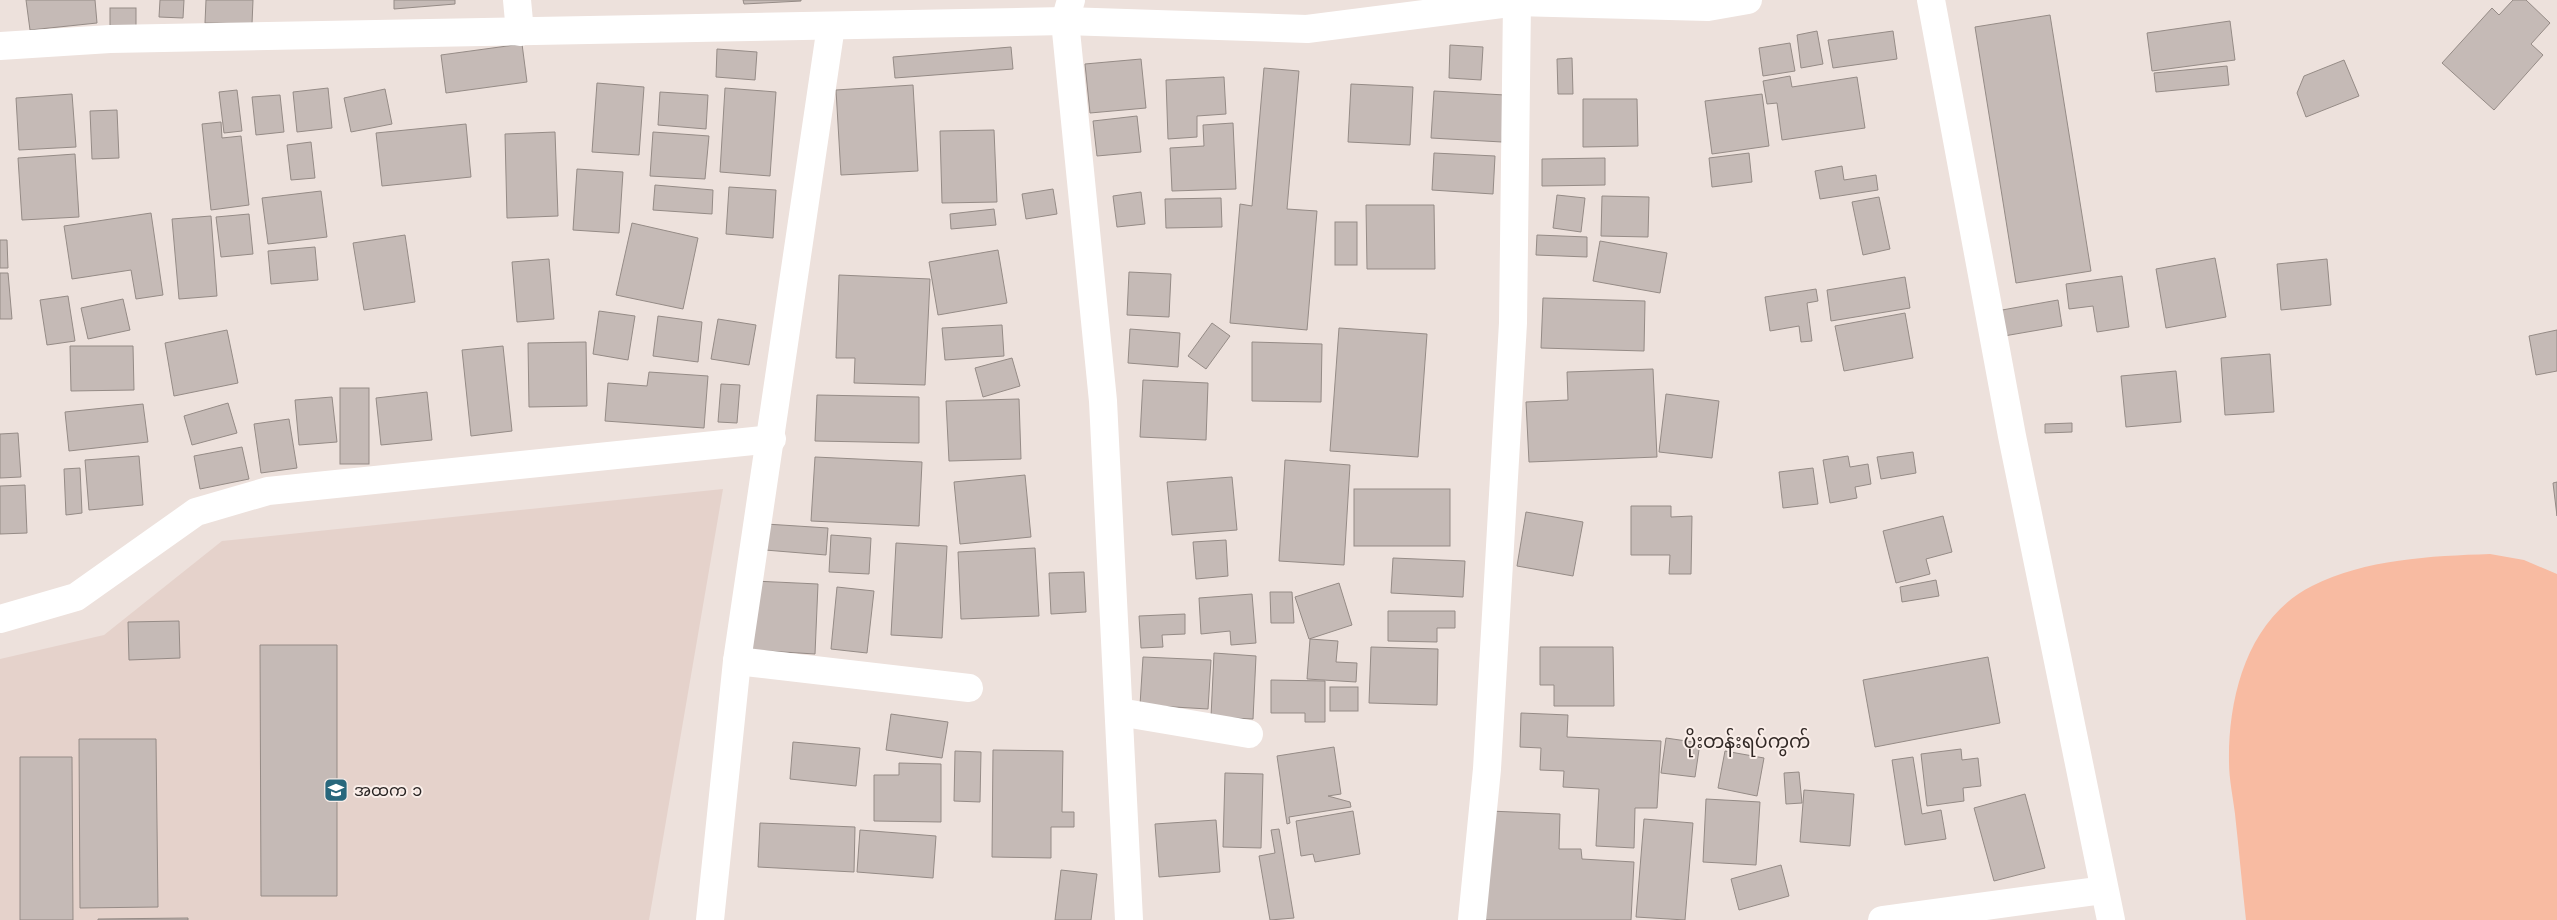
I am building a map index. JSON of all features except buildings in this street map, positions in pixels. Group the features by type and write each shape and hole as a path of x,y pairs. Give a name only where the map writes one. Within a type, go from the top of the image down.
{"street":[{"path":"517,0 520,32"},
{"path":"0,46 110,39 831,26 1068,11 1307,29 1517,2 1708,7 1748,0"},
{"path":"1932,0 2012,436 2111,920"},
{"path":"1472,920 1487,769 1513,323 1517,2"},
{"path":"1068,11 1103,401 1130,920"},
{"path":"710,920 737,661 772,439 831,26"},
{"path":"0,619 76,597 196,512 268,491 772,439"},
{"path":"737,661 969,688"},
{"path":"1119,712 1249,734"},
{"path":"1882,920 2104,890"}],"shaded area":[{"name":"အထက ၁","path":"723,489 649,920 0,920 0,659 104,635 222,541"},
{"path":"2490,554 2524,560 2557,574 2557,920 2246,920 2229,762 2233,711 2238,686 2246,661 2257,638 2272,618 2290,600 2312,586 2332,577 2354,570 2399,561"}],"place":[{"name":"အထက ၁","path":"336,790"}],"district":[{"name":"ပိုးတန်းရပ်ကွက်","path":"1747,741"}]}
